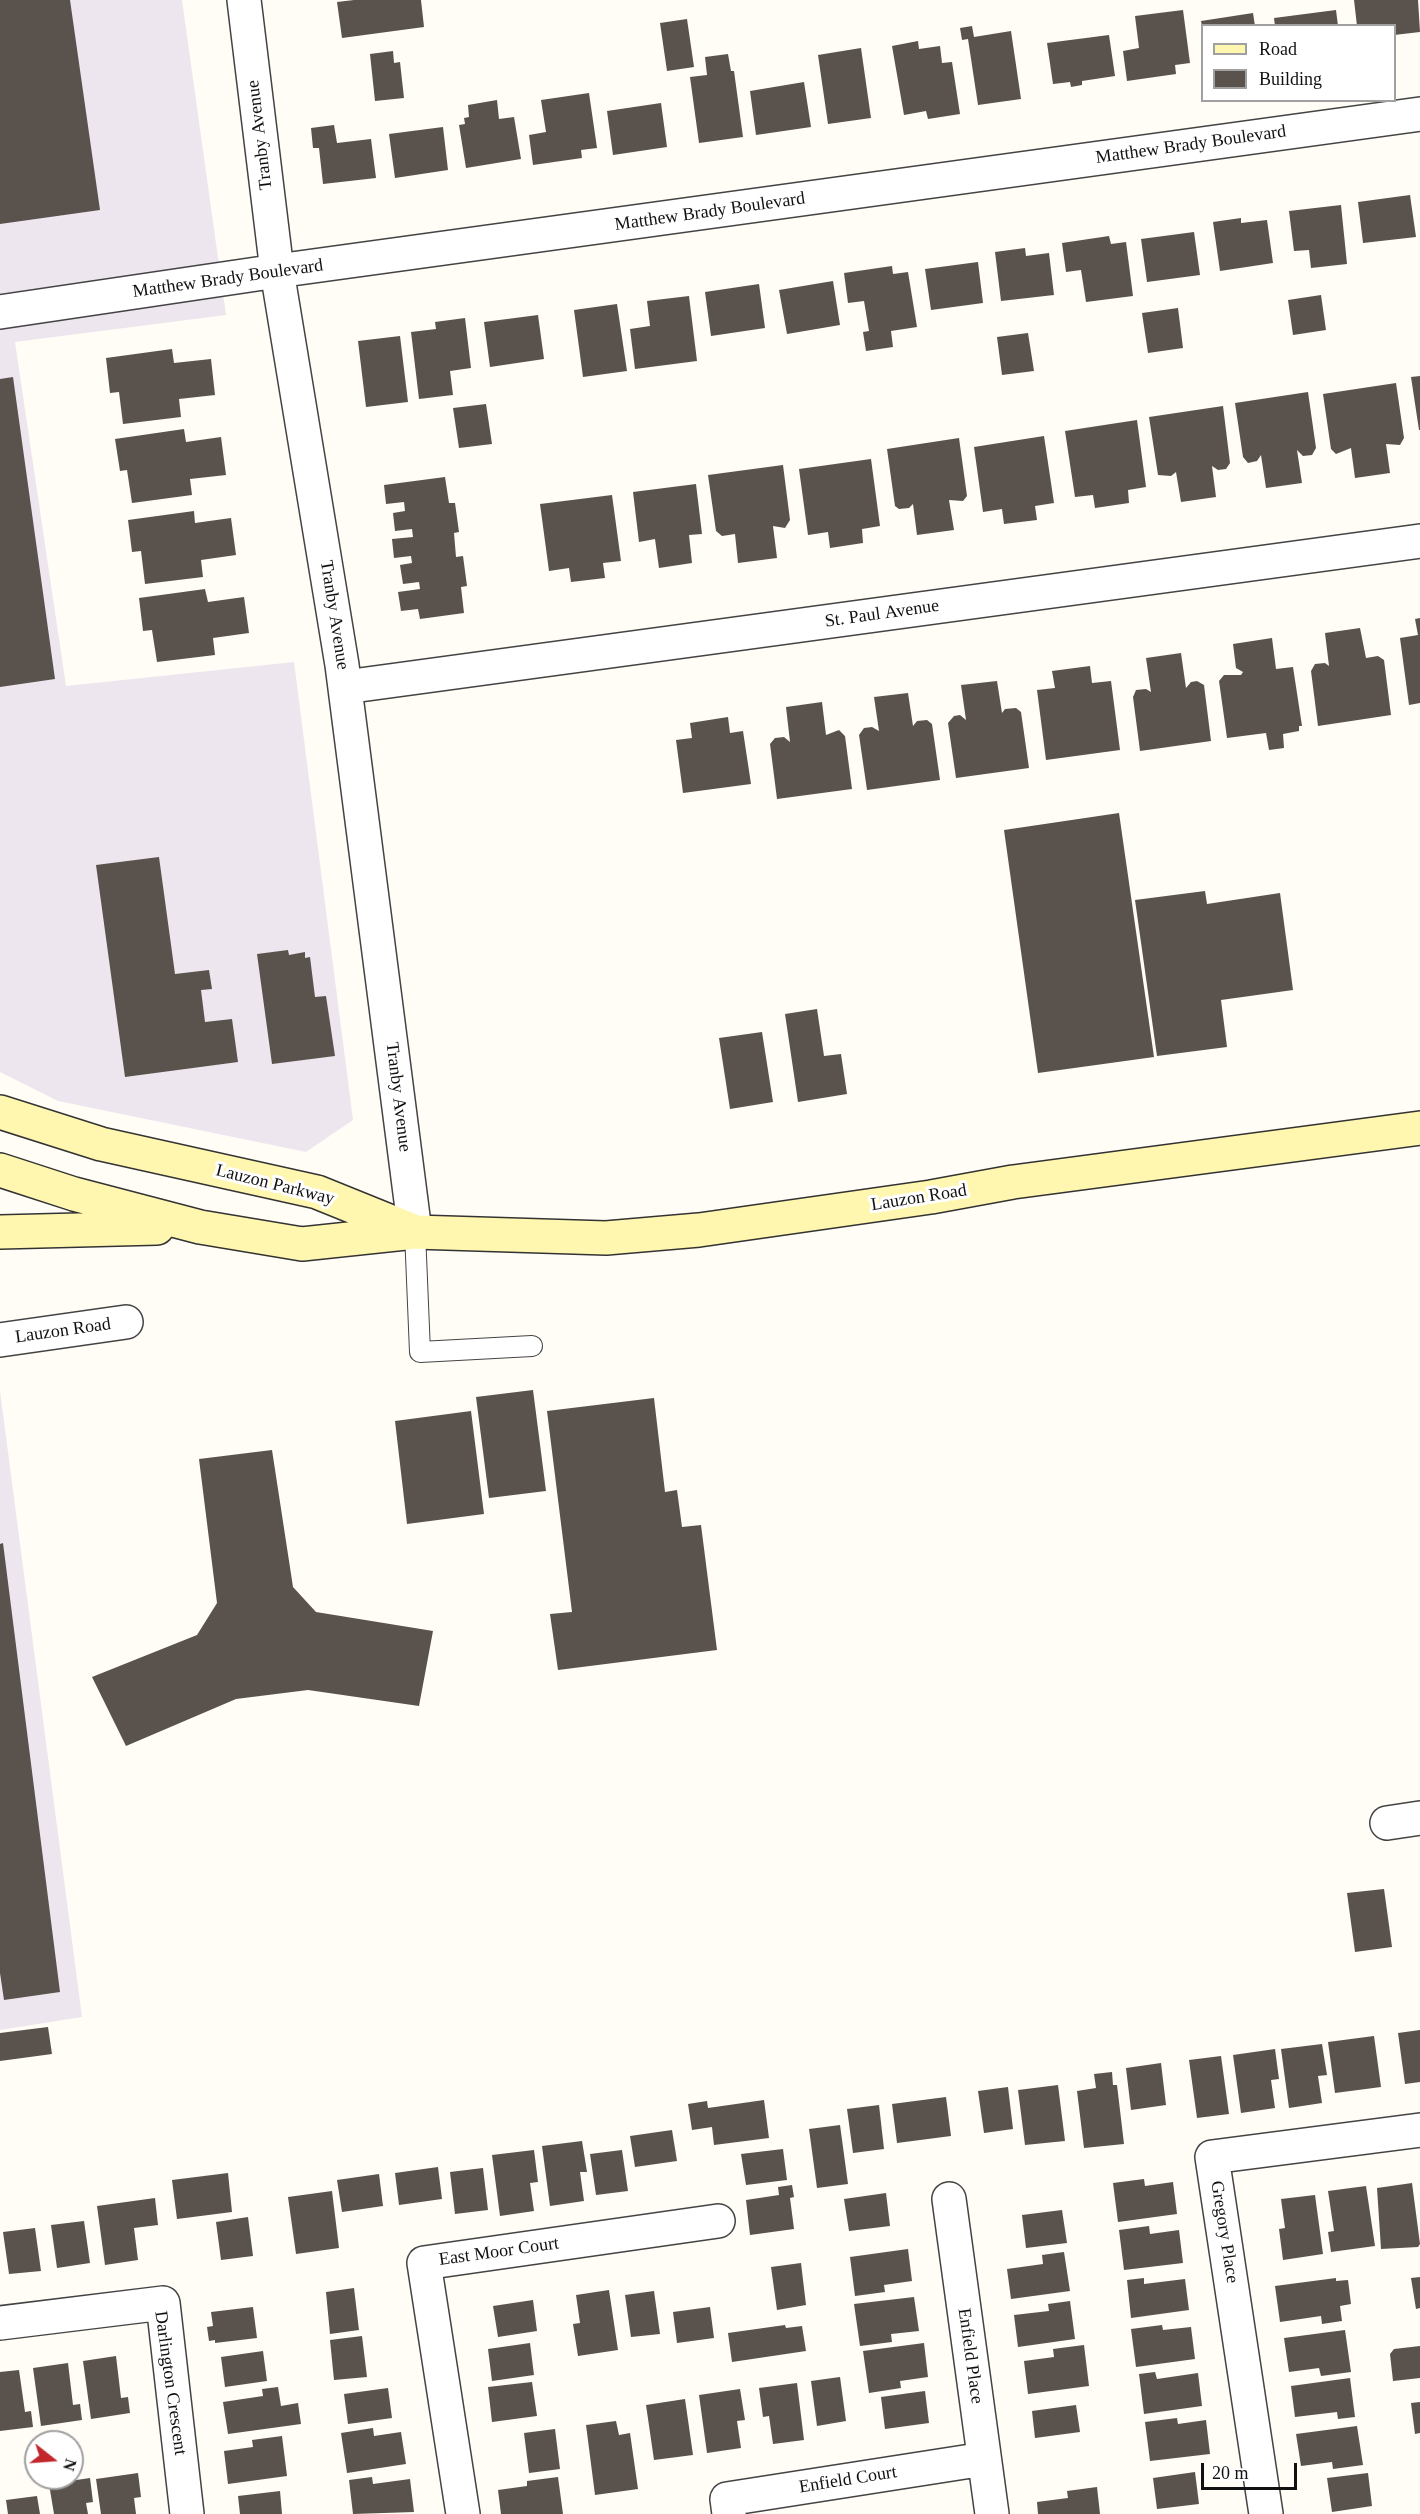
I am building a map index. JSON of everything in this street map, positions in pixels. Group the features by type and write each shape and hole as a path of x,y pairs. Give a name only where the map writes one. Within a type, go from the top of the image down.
{"main road":[{"name":"Lauzon Parkway","path":"0,1112 101,1144 317,1192 415,1232"},
{"name":"Lauzon Road","path":"415,1232 606,1238 699,1230 931,1197 1013,1182 1420,1128"},
{"path":"0,1170 74,1194 200,1227 302,1244 415,1232"},
{"path":"0,1232 200,1227"}],"street":[{"name":"Tranby Avenue","path":"244,0 277,271 345,687 415,1232"},
{"name":"Matthew Brady Boulevard","path":"0,312 277,271 1420,114"},
{"name":"St. Paul Avenue","path":"345,687 1420,541"},
{"name":"Lauzon Road","path":"0,1340 126,1322"},
{"path":"1387,1823 1420,1818"},
{"name":"Gregory Place","path":"1266,2514 1212,2157 1420,2130"},
{"name":"Enfield Place","path":"949,2199 992,2514"},
{"name":"East Moor Court","path":"463,2514 424,2263 718,2221"},
{"name":"Darlington Crescent","path":"0,2323 163,2303 187,2514"},
{"name":"Enfield Court","path":"729,2514 727,2499 984,2459"}],"lane":[{"path":"415,1232 420,1352 532,1346"}],"shaded area":[{"path":"0,0 182,0 226,315 15,342 66,686 294,662 353,1120 306,1152 58,1101 0,1072"},
{"path":"0,1391 82,2017 0,2030"}],"building":[{"path":"0,0 70,0 100,210 0,224"},
{"path":"421,0 424,27 342,38 337,2"},
{"path":"1354,0 1418,0 1420,32 1396,35 1396,24 1357,24"},
{"path":"1183,10 1190,63 1175,65 1176,74 1127,81 1123,51 1139,48 1135,16"},
{"path":"1336,10 1338,24 1275,24 1274,18"},
{"path":"1253,13 1255,24 1202,24 1201,21"},
{"path":"687,19 694,67 667,71 660,23"},
{"path":"972,26 974,37 1011,31 1021,99 978,105 968,39 962,40 960,28"},
{"path":"1109,35 1115,76 1082,81 1082,85 1071,87 1070,82 1053,84 1047,43"},
{"path":"918,41 919,49 940,46 942,63 952,62 960,114 928,119 926,111 904,115 892,46"},
{"path":"861,48 871,118 828,124 818,55"},
{"path":"393,51 394,63 400,62 404,98 375,101 370,54"},
{"path":"728,54 731,71 734,71 743,137 699,143 690,77 707,75 705,57"},
{"path":"804,82 811,127 756,135 750,91"},
{"path":"589,93 597,148 581,150 582,158 533,165 529,135 546,132 541,100"},
{"path":"497,100 499,119 514,117 521,159 466,168 459,125 465,124 464,118 469,117 468,105"},
{"path":"661,103 667,147 613,155 607,111"},
{"path":"334,125 337,143 371,139 376,178 323,184 319,148 313,148 311,128"},
{"path":"443,127 448,170 395,178 389,134"},
{"path":"1410,195 1416,237 1363,243 1358,202"},
{"path":"1341,205 1347,264 1311,268 1309,250 1294,251 1289,211"},
{"path":"1241,218 1241,223 1267,220 1273,263 1220,271 1213,222"},
{"path":"1194,232 1200,275 1147,282 1141,239"},
{"path":"1109,236 1111,244 1126,242 1133,296 1086,302 1081,270 1066,272 1062,243"},
{"path":"1025,248 1026,256 1049,253 1054,295 1001,301 995,252"},
{"path":"978,262 983,303 931,310 925,269"},
{"path":"892,266 893,274 908,272 917,327 891,331 893,347 866,351 863,332 869,331 864,301 848,303 844,273"},
{"path":"833,281 840,325 787,334 779,290"},
{"path":"759,284 765,328 711,336 705,292"},
{"path":"1321,295 1326,330 1293,335 1288,300"},
{"path":"689,296 697,361 635,369 630,329 650,326 647,301"},
{"path":"617,304 627,371 583,377 574,310"},
{"path":"1178,308 1183,348 1148,353 1142,313"},
{"path":"538,315 544,359 490,367 484,322"},
{"path":"465,318 471,368 450,371 453,395 419,399 411,332 436,329 435,322"},
{"path":"1028,333 1034,371 1002,375 997,337"},
{"path":"400,336 408,402 366,407 358,341"},
{"path":"172,349 174,363 211,359 215,395 179,399 181,417 123,424 119,392 110,393 106,358"},
{"path":"1420,376 1420,430 1419,430 1411,377"},
{"path":"13,377 55,679 0,687 0,379"},
{"path":"1396,383 1404,438 1400,445 1386,444 1390,473 1355,478 1351,448 1336,454 1331,449 1323,394"},
{"path":"1308,392 1316,448 1312,455 1303,456 1297,450 1302,483 1266,488 1261,455 1257,461 1248,463 1243,457 1235,403"},
{"path":"486,404 492,444 459,448 453,408"},
{"path":"1223,406 1230,463 1226,469 1218,470 1212,466 1216,497 1181,502 1176,472 1171,476 1158,475 1149,417"},
{"path":"1137,420 1146,487 1128,490 1129,503 1095,508 1093,495 1075,497 1065,431"},
{"path":"184,429 186,442 221,437 226,475 190,479 192,495 132,503 127,470 120,471 115,439"},
{"path":"1044,436 1054,503 1035,506 1037,520 1004,524 1002,509 983,512 974,447"},
{"path":"959,438 967,496 963,501 949,500 954,530 917,535 913,504 909,508 899,509 895,506 887,449"},
{"path":"871,459 880,526 862,529 863,543 830,548 828,532 808,535 799,469"},
{"path":"783,465 790,520 785,528 773,526 777,558 738,563 735,534 722,536 716,531 708,475"},
{"path":"445,477 449,503 455,503 459,532 454,533 456,557 463,556 467,586 461,587 464,613 420,619 418,609 401,611 398,592 420,589 419,582 403,584 400,565 412,563 411,556 394,558 392,539 413,537 412,529 395,531 393,513 405,511 404,502 386,504 384,485"},
{"path":"696,484 702,534 689,535 692,563 659,568 655,539 639,542 633,492"},
{"path":"612,495 621,561 603,563 605,578 571,582 569,568 549,571 540,504"},
{"path":"194,511 195,523 231,518 236,555 201,560 203,577 145,584 141,551 132,552 128,520"},
{"path":"205,589 208,602 244,597 249,633 213,638 215,655 157,662 152,630 143,631 139,598"},
{"path":"1420,618 1420,703 1409,705 1400,638 1418,635 1415,619"},
{"path":"1360,628 1366,658 1378,656 1384,660 1391,715 1318,726 1311,671 1315,664 1325,663 1329,666 1325,633"},
{"path":"1272,638 1276,669 1293,667 1302,726 1299,726 1299,731 1283,734 1284,748 1269,750 1266,733 1227,738 1219,681 1224,675 1241,675 1243,672 1236,668 1233,644"},
{"path":"1181,653 1186,688 1191,682 1197,681 1204,685 1211,741 1140,751 1133,697 1136,690 1146,689 1151,692 1146,658"},
{"path":"1090,666 1092,683 1111,681 1120,750 1046,760 1037,690 1055,688 1052,671"},
{"path":"997,681 1002,713 1005,709 1016,708 1021,712 1029,768 956,778 948,723 954,716 960,715 966,720 961,685"},
{"path":"908,693 913,726 917,721 927,720 932,724 940,780 867,790 859,735 864,728 872,727 879,731 874,697"},
{"path":"822,702 826,735 839,730 845,736 852,789 777,799 770,744 775,738 784,737 790,742 786,707"},
{"path":"728,717 730,733 743,731 751,784 683,793 676,740 692,738 690,723"},
{"path":"1119,813 1154,1057 1038,1073 1004,830"},
{"path":"159,857 175,974 209,970 212,989 201,990 205,1022 232,1019 238,1062 125,1077 96,865"},
{"path":"1205,891 1207,904 1280,893 1293,990 1221,1000 1227,1047 1157,1056 1135,900"},
{"path":"288,950 289,955 305,952 305,958 310,957 315,997 326,996 335,1056 272,1064 257,954"},
{"path":"817,1009 824,1056 841,1054 847,1094 798,1102 785,1014"},
{"path":"762,1032 773,1102 730,1109 719,1038"},
{"path":"533,1390 546,1491 489,1498 476,1397"},
{"path":"654,1398 665,1492 677,1490 682,1527 701,1525 717,1650 558,1670 550,1614 572,1612 547,1411"},
{"path":"471,1411 484,1514 407,1524 395,1421"},
{"path":"272,1450 293,1587 316,1612 433,1631 419,1706 308,1690 236,1699 126,1746 92,1677 197,1635 217,1603 199,1459"},
{"path":"3,1543 60,1992 4,2000 0,1973 0,1544"},
{"path":"1384,1889 1392,1947 1355,1952 1347,1893"},
{"path":"48,2027 52,2054 0,2061 0,2033"},
{"path":"1420,2030 1420,2082 1405,2084 1398,2033"},
{"path":"1374,2036 1381,2087 1335,2093 1328,2042"},
{"path":"1322,2044 1327,2075 1318,2076 1322,2103 1289,2108 1281,2049"},
{"path":"1275,2049 1279,2079 1271,2080 1275,2108 1241,2113 1233,2055"},
{"path":"1221,2056 1229,2114 1197,2118 1189,2060"},
{"path":"1161,2063 1166,2105 1131,2110 1126,2068"},
{"path":"1112,2072 1113,2085 1117,2085 1124,2144 1084,2148 1077,2091 1096,2088 1094,2074"},
{"path":"1058,2085 1065,2141 1025,2145 1018,2090"},
{"path":"1008,2087 1013,2129 984,2133 978,2091"},
{"path":"946,2097 951,2136 897,2143 892,2104"},
{"path":"764,2100 769,2138 714,2145 712,2127 692,2130 688,2104 707,2101 708,2108"},
{"path":"879,2105 884,2149 853,2153 847,2109"},
{"path":"840,2125 848,2184 817,2188 809,2129"},
{"path":"672,2130 677,2161 635,2167 630,2136"},
{"path":"582,2141 587,2172 580,2172 584,2201 550,2206 542,2146"},
{"path":"783,2149 787,2180 746,2185 741,2154"},
{"path":"534,2150 538,2182 530,2183 534,2211 500,2216 492,2155"},
{"path":"622,2150 628,2191 596,2195 590,2154"},
{"path":"438,2167 442,2199 399,2205 395,2173"},
{"path":"483,2168 488,2210 455,2214 450,2172"},
{"path":"228,2173 232,2212 177,2219 172,2180"},
{"path":"379,2174 383,2206 342,2212 337,2180"},
{"path":"1144,2179 1145,2186 1173,2182 1177,2214 1118,2222 1113,2183"},
{"path":"1412,2183 1420,2244 1418,2247 1381,2249 1377,2188"},
{"path":"792,2185 794,2197 790,2198 794,2229 750,2235 746,2200 779,2195 778,2187"},
{"path":"1366,2186 1375,2246 1331,2252 1328,2232 1334,2231 1328,2191"},
{"path":"332,2191 339,2248 296,2254 288,2197"},
{"path":"886,2193 890,2226 849,2231 844,2199"},
{"path":"1315,2195 1323,2254 1283,2260 1279,2229 1285,2228 1281,2199"},
{"path":"155,2198 158,2225 134,2228 138,2260 105,2265 97,2206"},
{"path":"1062,2210 1067,2243 1026,2248 1022,2215"},
{"path":"248,2217 253,2256 221,2260 216,2222"},
{"path":"84,2221 90,2263 57,2268 51,2225"},
{"path":"1149,2226 1150,2234 1179,2230 1183,2263 1124,2270 1119,2230"},
{"path":"35,2228 41,2271 9,2274 3,2232"},
{"path":"908,2249 912,2281 884,2285 885,2292 855,2296 850,2257"},
{"path":"1064,2252 1070,2291 1011,2299 1007,2269 1043,2264 1042,2255"},
{"path":"801,2263 806,2305 777,2310 771,2267"},
{"path":"1420,2277 1420,2308 1416,2309 1411,2278"},
{"path":"1144,2278 1144,2284 1185,2279 1189,2310 1131,2318 1127,2280"},
{"path":"1336,2278 1336,2281 1348,2280 1351,2304 1340,2306 1342,2321 1322,2324 1321,2316 1280,2322 1275,2286"},
{"path":"354,2288 359,2330 330,2334 326,2292"},
{"path":"609,2290 618,2350 578,2356 573,2324 580,2323 576,2295"},
{"path":"654,2291 660,2334 631,2337 625,2295"},
{"path":"914,2297 919,2331 891,2334 892,2342 860,2346 854,2304"},
{"path":"533,2300 537,2331 498,2337 493,2306"},
{"path":"1070,2301 1075,2339 1018,2347 1014,2315 1049,2311 1048,2304"},
{"path":"253,2307 257,2338 215,2343 215,2340 209,2341 207,2327 213,2326 211,2312"},
{"path":"710,2307 714,2338 677,2343 673,2312"},
{"path":"785,2325 786,2328 802,2326 806,2351 732,2362 728,2333"},
{"path":"1162,2325 1163,2330 1191,2327 1195,2359 1136,2367 1131,2329"},
{"path":"1345,2330 1351,2372 1321,2376 1319,2368 1289,2372 1284,2338"},
{"path":"362,2336 367,2377 334,2380 330,2340"},
{"path":"530,2343 534,2375 492,2381 488,2349"},
{"path":"924,2343 928,2377 900,2381 901,2388 869,2393 863,2351"},
{"path":"1084,2345 1089,2386 1028,2394 1024,2361 1054,2357 1053,2349"},
{"path":"1420,2346 1420,2378 1393,2381 1390,2354 1394,2349"},
{"path":"263,2351 267,2381 225,2387 221,2357"},
{"path":"116,2356 121,2398 128,2397 130,2413 91,2419 83,2361"},
{"path":"68,2363 73,2405 80,2404 82,2420 41,2426 33,2368"},
{"path":"19,2370 25,2412 31,2411 33,2427 0,2431 0,2372"},
{"path":"1155,2372 1157,2379 1198,2373 1202,2406 1144,2414 1139,2374"},
{"path":"840,2377 846,2421 817,2426 811,2381"},
{"path":"1350,2378 1355,2417 1338,2419 1337,2412 1295,2417 1291,2386"},
{"path":"532,2382 537,2416 492,2422 488,2387"},
{"path":"797,2383 804,2440 773,2444 769,2416 763,2417 759,2388"},
{"path":"278,2387 281,2406 298,2403 301,2424 228,2434 223,2402 263,2396 262,2389"},
{"path":"388,2388 392,2418 348,2424 344,2394"},
{"path":"740,2389 745,2420 737,2421 741,2448 707,2453 699,2395"},
{"path":"925,2391 929,2423 885,2429 881,2397"},
{"path":"685,2399 693,2455 654,2460 646,2405"},
{"path":"1420,2402 1420,2433 1415,2434 1411,2403"},
{"path":"1076,2405 1080,2432 1035,2438 1032,2411"},
{"path":"1177,2418 1178,2424 1206,2420 1210,2454 1150,2461 1145,2422"},
{"path":"616,2421 619,2435 630,2433 638,2489 595,2495 586,2425"},
{"path":"1357,2426 1363,2465 1333,2469 1332,2462 1301,2466 1296,2434"},
{"path":"373,2428 374,2436 401,2432 406,2464 347,2473 341,2433"},
{"path":"555,2429 560,2469 529,2473 524,2433"},
{"path":"282,2436 287,2476 228,2484 224,2451 253,2447 252,2440"},
{"path":"1195,2472 1199,2504 1157,2509 1153,2478"},
{"path":"138,2473 141,2497 134,2498 136,2514 101,2514 96,2479"},
{"path":"1368,2473 1372,2506 1332,2512 1327,2478"},
{"path":"372,2477 373,2484 410,2479 414,2512 353,2514 349,2480"},
{"path":"558,2477 563,2514 501,2514 498,2490 527,2486 527,2481"},
{"path":"90,2478 93,2502 86,2503 88,2514 54,2514 50,2490 84,2490 84,2479"},
{"path":"1097,2487 1100,2514 1038,2514 1037,2502 1068,2498 1067,2491"},
{"path":"280,2491 282,2514 240,2514 238,2496"},
{"path":"37,2496 40,2514 8,2514 6,2500"}]}
